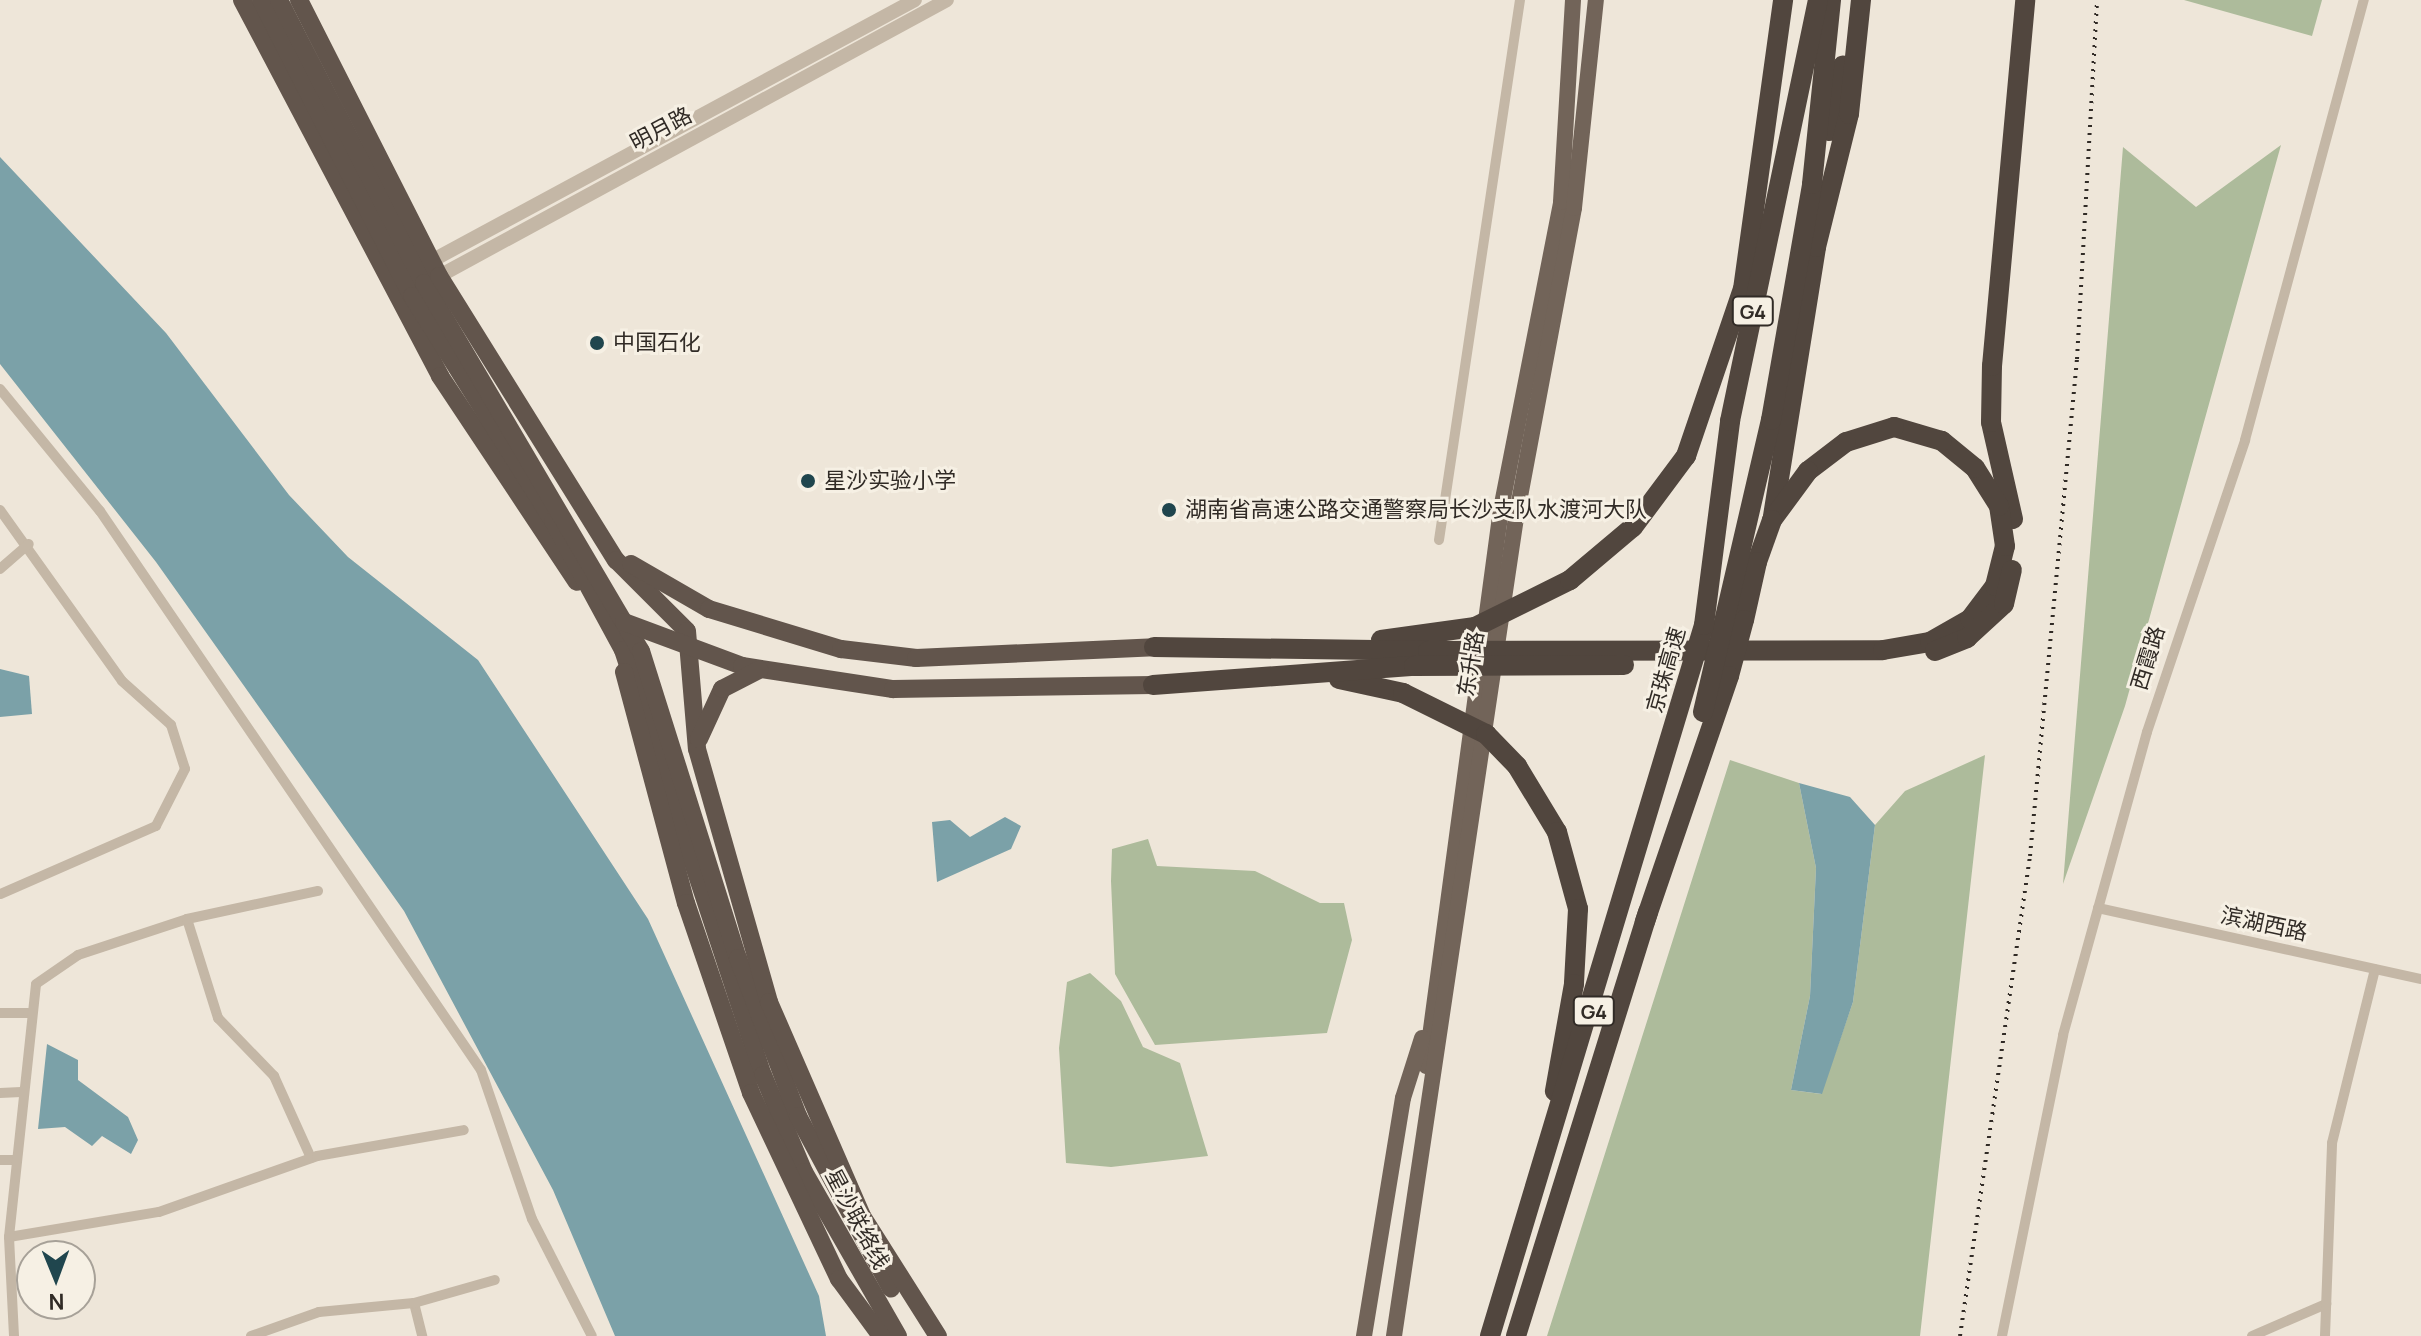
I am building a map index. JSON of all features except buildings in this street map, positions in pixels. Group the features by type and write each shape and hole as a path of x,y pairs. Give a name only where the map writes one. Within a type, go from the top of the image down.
{"highway":[{"path":"242,0 392,293 498,471 592,601 615,618 689,648 762,670 917,690 1153,685 1414,666 1857,664 1926,655 1977,630 2004,604 2016,548 1991,422 1992,366 2025,0"},
{"path":"261,0 444,320 641,651 790,1119 871,1263 927,1336"},
{"path":"279,0 326,109"},
{"path":"299,0 435,268 616,560 687,631 697,749 769,1002 802,1085 877,1244 938,1336"},
{"path":"1339,646 1475,627 1570,580 1633,527 1686,456 1743,289 1783,0"},
{"path":"1773,218 1792,0"},
{"name":"京珠高速","path":"1724,623 1730,421 1818,0"},
{"name":"京珠高速","path":"1492,1329 1688,683 1724,623 1798,259 1831,0"},
{"path":"1772,520 1816,247 1849,114 1859,0"},
{"path":"1798,259 1859,0"},
{"path":"594,523 636,568 709,609 841,649 916,658 1154,647 1883,650 1930,642 1970,619 1995,586 2005,546 1999,506 1975,468 1942,441 1894,427 1846,442 1808,471 1772,520 1724,623"},
{"path":"615,618 627,695 730,1040 802,1210 881,1336"},
{"name":"G4","path":"1516,1336 1720,680 1724,623"},
{"path":"697,749 722,689 762,670"},
{"path":"1316,674 1403,693 1486,734 1517,766 1557,832 1578,909 1574,984 1562,1065 1492,1329"},
{"name":"星沙联络线","path":"790,1119 856,1271 898,1336"}],"main road":[{"name":"东升路","path":"1394,1336 1501,509 1561,202 1573,0"},
{"name":"东升路","path":"1384,1336 1408,1229 1431,1010 1465,794 1574,208 1596,0"},
{"path":"1364,1336 1403,1098 1431,1010"}],"street":[{"name":"明月路","path":"392,293 915,0"},
{"name":"明月路","path":"435,268 947,0"},
{"path":"1439,540 1520,0"},
{"name":"西霞路","path":"2002,1336 2060,1049 2098,908 2191,587 2245,440 2364,0"},
{"path":"0,389 100,511 481,1070 532,1219 592,1336"},
{"path":"0,510 29,544 122,681 171,725 185,769 156,826 0,894"},
{"path":"0,569 29,544"},
{"path":"14,1336 5,1294 28,1013 36,984 78,955 187,919 318,891"},
{"name":"滨湖西路","path":"2098,908 2421,979"},
{"path":"187,919 218,1018 274,1076 311,1158"},
{"path":"2325,1336 2332,1143 2375,969"},
{"path":"0,1013 28,1013"},
{"path":"0,1093 21,1092"},
{"path":"9,1237 159,1212 311,1158 464,1130"},
{"path":"0,1160 16,1160"},
{"path":"251,1336 319,1312 414,1303 495,1280"},
{"path":"414,1303 422,1336"},
{"path":"2252,1336 2326,1304"}],"green space":[{"path":"2184,0 2322,0 2312,36"},
{"path":"2281,145 2125,706 2063,884 2123,147 2196,207"},
{"path":"1985,755 1920,1336 1547,1336 1730,760 1799,783 1816,868 1810,996 1791,1090 1821,1094 1853,1002 1875,825 1905,791"},
{"path":"1148,839 1157,866 1255,871 1320,903 1344,903 1352,940 1327,1033 1155,1045 1115,974 1111,881 1112,849"},
{"path":"1090,973 1121,1001 1143,1047 1180,1063 1208,1156 1111,1167 1066,1163 1059,1048 1067,982"}],"water":[{"path":"0,157 166,333 289,495 348,557 478,660 648,919 819,1296 826,1336 615,1336 553,1190 404,911 156,562 0,364"},
{"path":"0,669 29,676 32,714 0,717"},
{"path":"1799,783 1850,797 1875,825 1853,1002 1822,1094 1791,1090 1810,996 1816,868"},
{"path":"1005,817 1021,826 1011,849 937,882 932,822 950,820 970,837"},
{"path":"47,1044 78,1060 78,1080 128,1117 138,1140 131,1154 102,1136 92,1146 65,1127 38,1129"}],"railway":[{"path":"1960,1336 2030,856 2077,359 2097,0"}],"place":[{"name":"中国石化","path":"597,343"},
{"name":"星沙实验小学","path":"808,481"},
{"name":"湖南省高速公路交通警察局长沙支队水渡河大队","path":"1169,510"}]}
